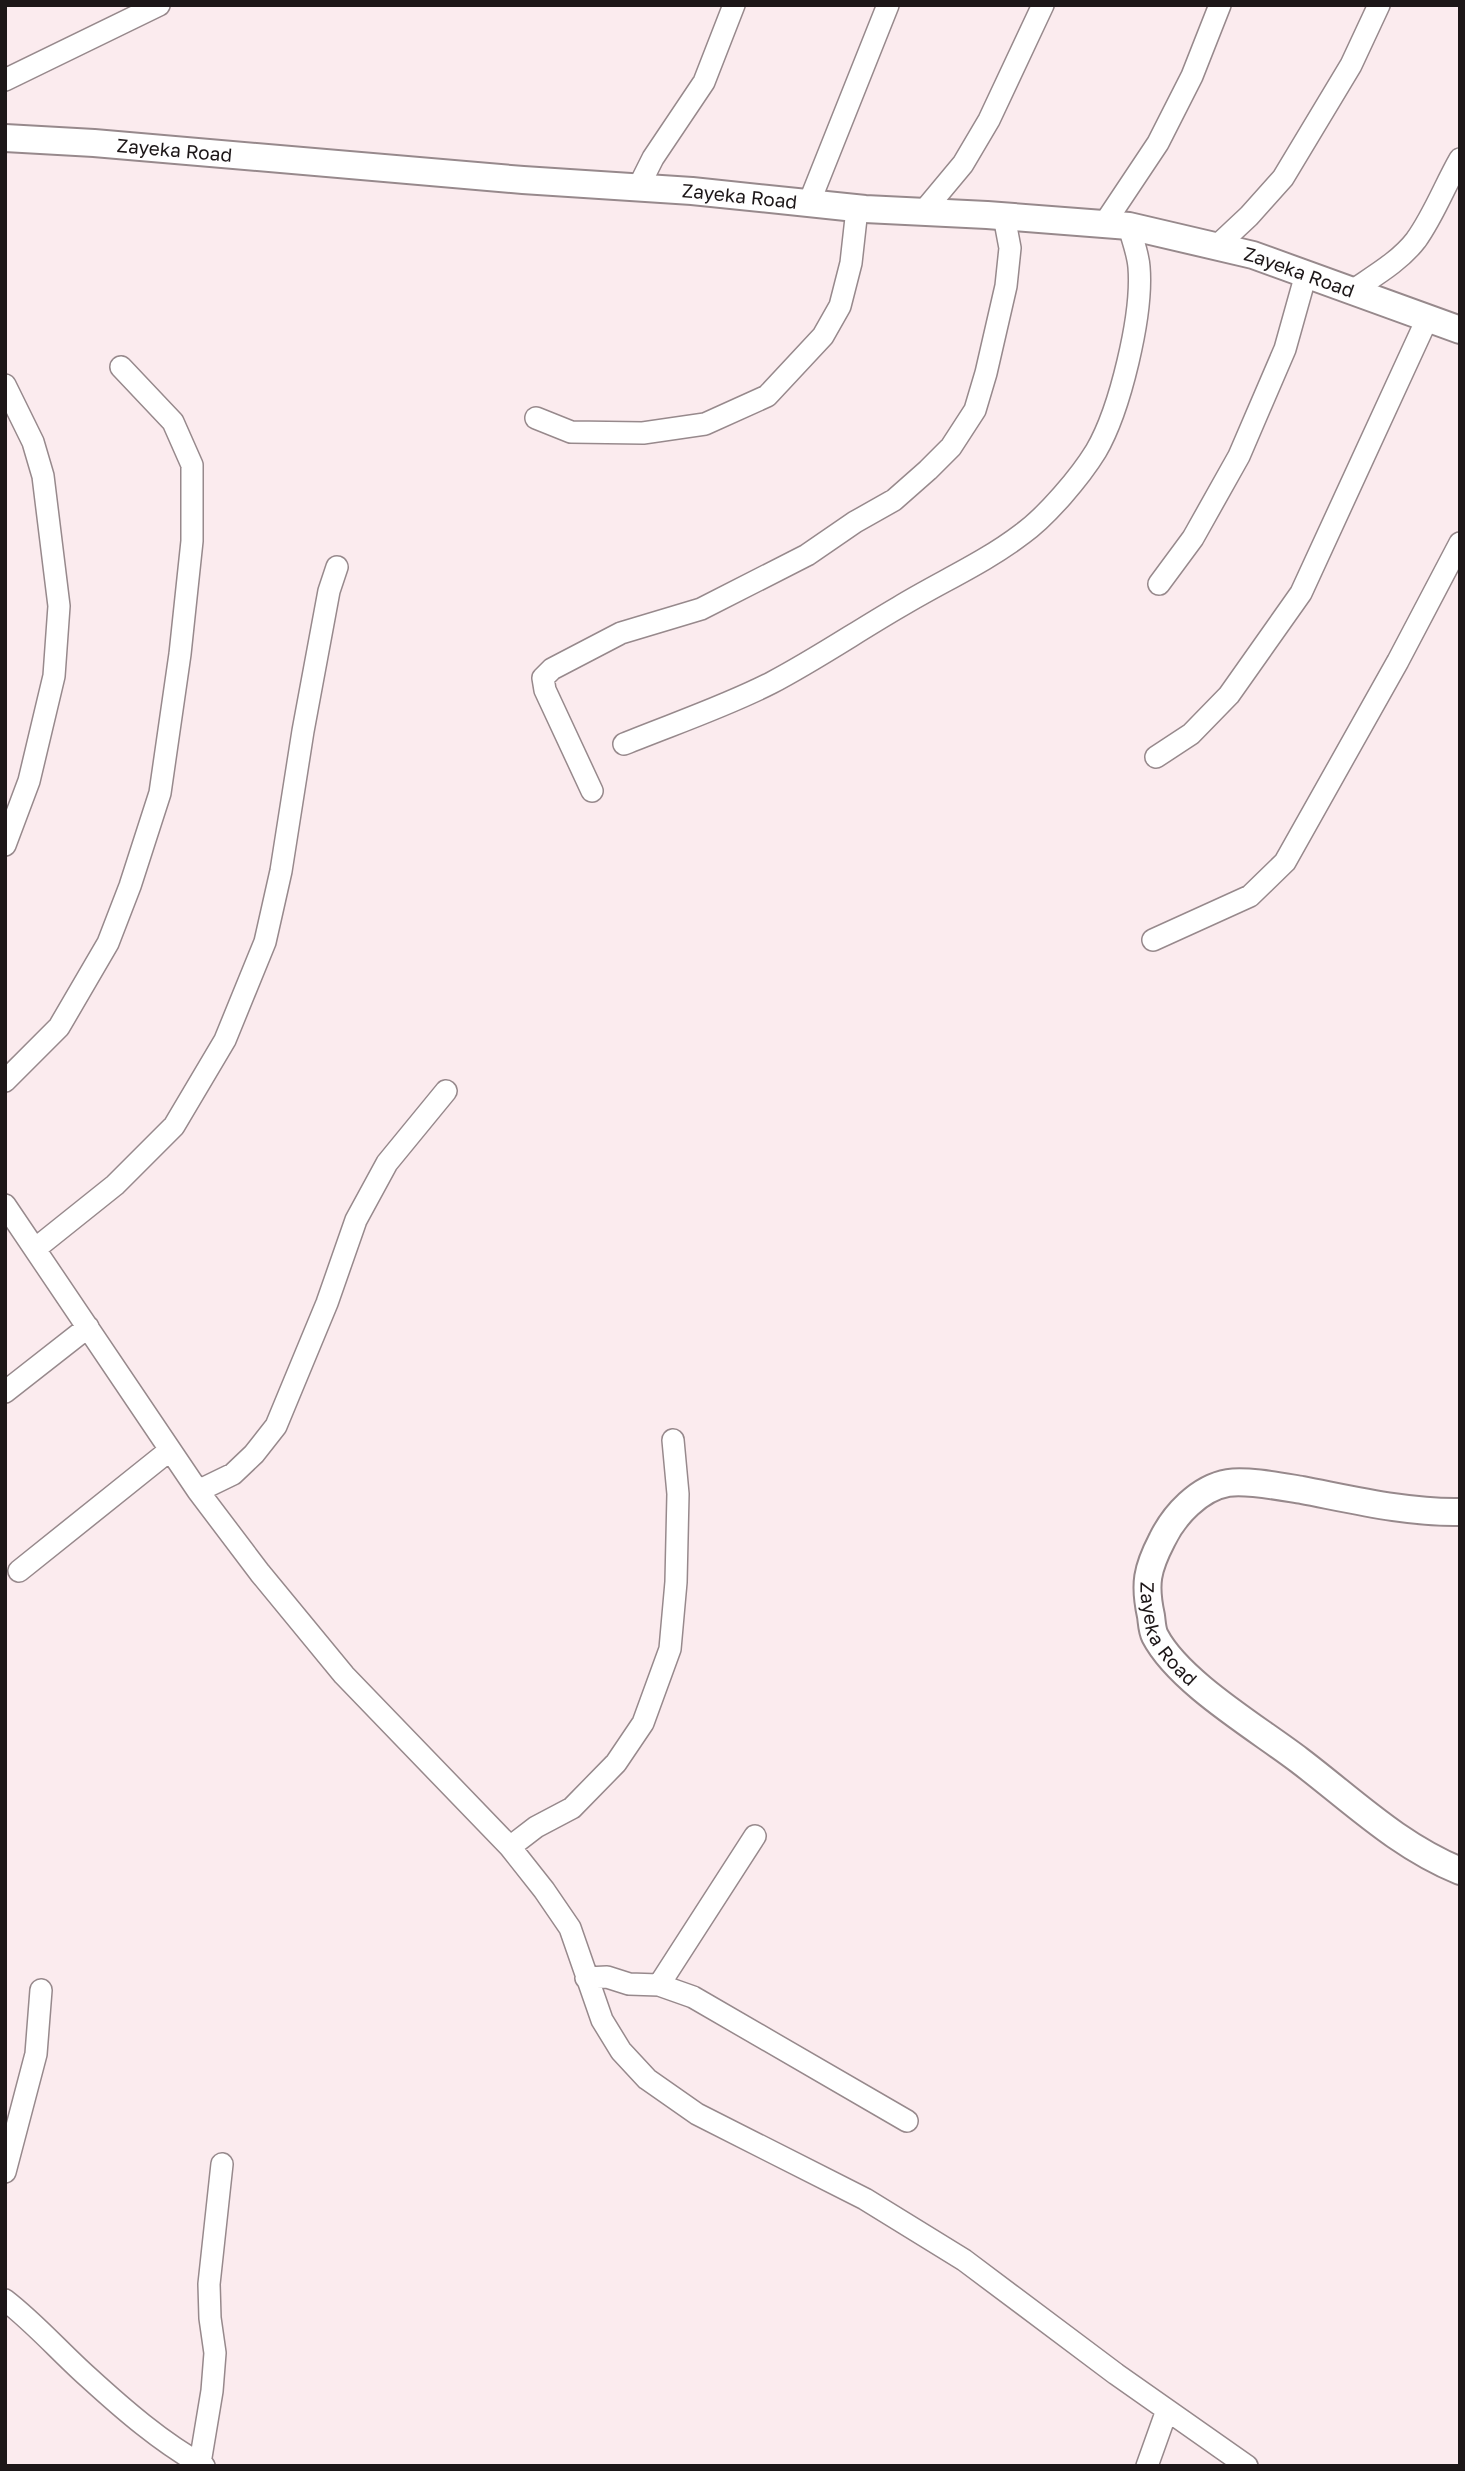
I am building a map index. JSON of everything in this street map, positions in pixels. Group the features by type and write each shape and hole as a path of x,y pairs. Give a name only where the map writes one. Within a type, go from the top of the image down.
{"street":[{"path":"5,80 159,5"},
{"path":"638,188 653,158 704,82 734,5"},
{"path":"809,203 888,5"},
{"path":"923,212 963,164 989,120 1043,5"},
{"path":"624,744 737,699 815,658 1025,533 1062,495 1097,449 1121,389 1138,307 1139,265 1116,225 1192,76 1220,5"},
{"path":"1217,246 1283,178 1351,65 1379,5"},
{"name":"Zayeka Road","path":"5,138 638,188 857,209 1116,225 1253,255 1460,330"},
{"path":"1352,290 1380,273 1415,242 1460,159"},
{"path":"536,418 571,432 643,433 705,424 767,396 823,335 840,306 852,263 857,209"},
{"path":"592,791 545,690 543,678 552,669 621,633 701,610 807,555 894,499 936,463 951,447 975,410 986,373 1006,286 1010,248 1004,216"},
{"path":"1159,584 1193,538 1239,456 1285,349 1306,274"},
{"path":"1156,757 1191,734 1229,695 1301,593 1428,317"},
{"path":"5,1081 59,1027 108,943 130,886 160,793 180,654 192,541 192,465 173,422 121,367"},
{"path":"5,385 33,442 43,476 59,606 54,676 29,780 5,845"},
{"path":"1153,940 1250,896 1285,862 1398,661 1460,543"},
{"path":"35,1249 115,1185 174,1126 225,1040 265,942 281,871 326,604 337,567"},
{"path":"198,1491 233,1474 254,1454 276,1426 327,1303 356,1220 387,1163 446,1091"},
{"path":"5,1205 198,1491 260,1573 344,1675 510,1847 570,1927 602,2020 621,2051 647,2079 697,2114 865,2199 964,2260 1247,2466"},
{"path":"5,1392 88,1327"},
{"path":"510,1847 536,1827 572,1808 616,1763 643,1723 670,1648 676,1582 678,1494 673,1440"},
{"path":"19,1571 170,1450"},
{"name":"Zayeka Road","path":"1460,1513 1372,1504 1275,1485 1229,1483 1210,1490 1190,1503 1169,1525 1148,1572 1146,1592 1154,1634 1170,1660 1200,1687 1310,1769 1395,1838 1460,1871"},
{"path":"659,1985 755,1836"},
{"path":"586,1978 607,1977 629,1984 659,1985 693,1997 907,2121"},
{"path":"5,2172 36,2054 41,1990"},
{"path":"5,2300 41,2329 87,2376 123,2407 202,2465 215,2353 209,2284 222,2164"},
{"path":"1147,2466 1167,2410"}]}
